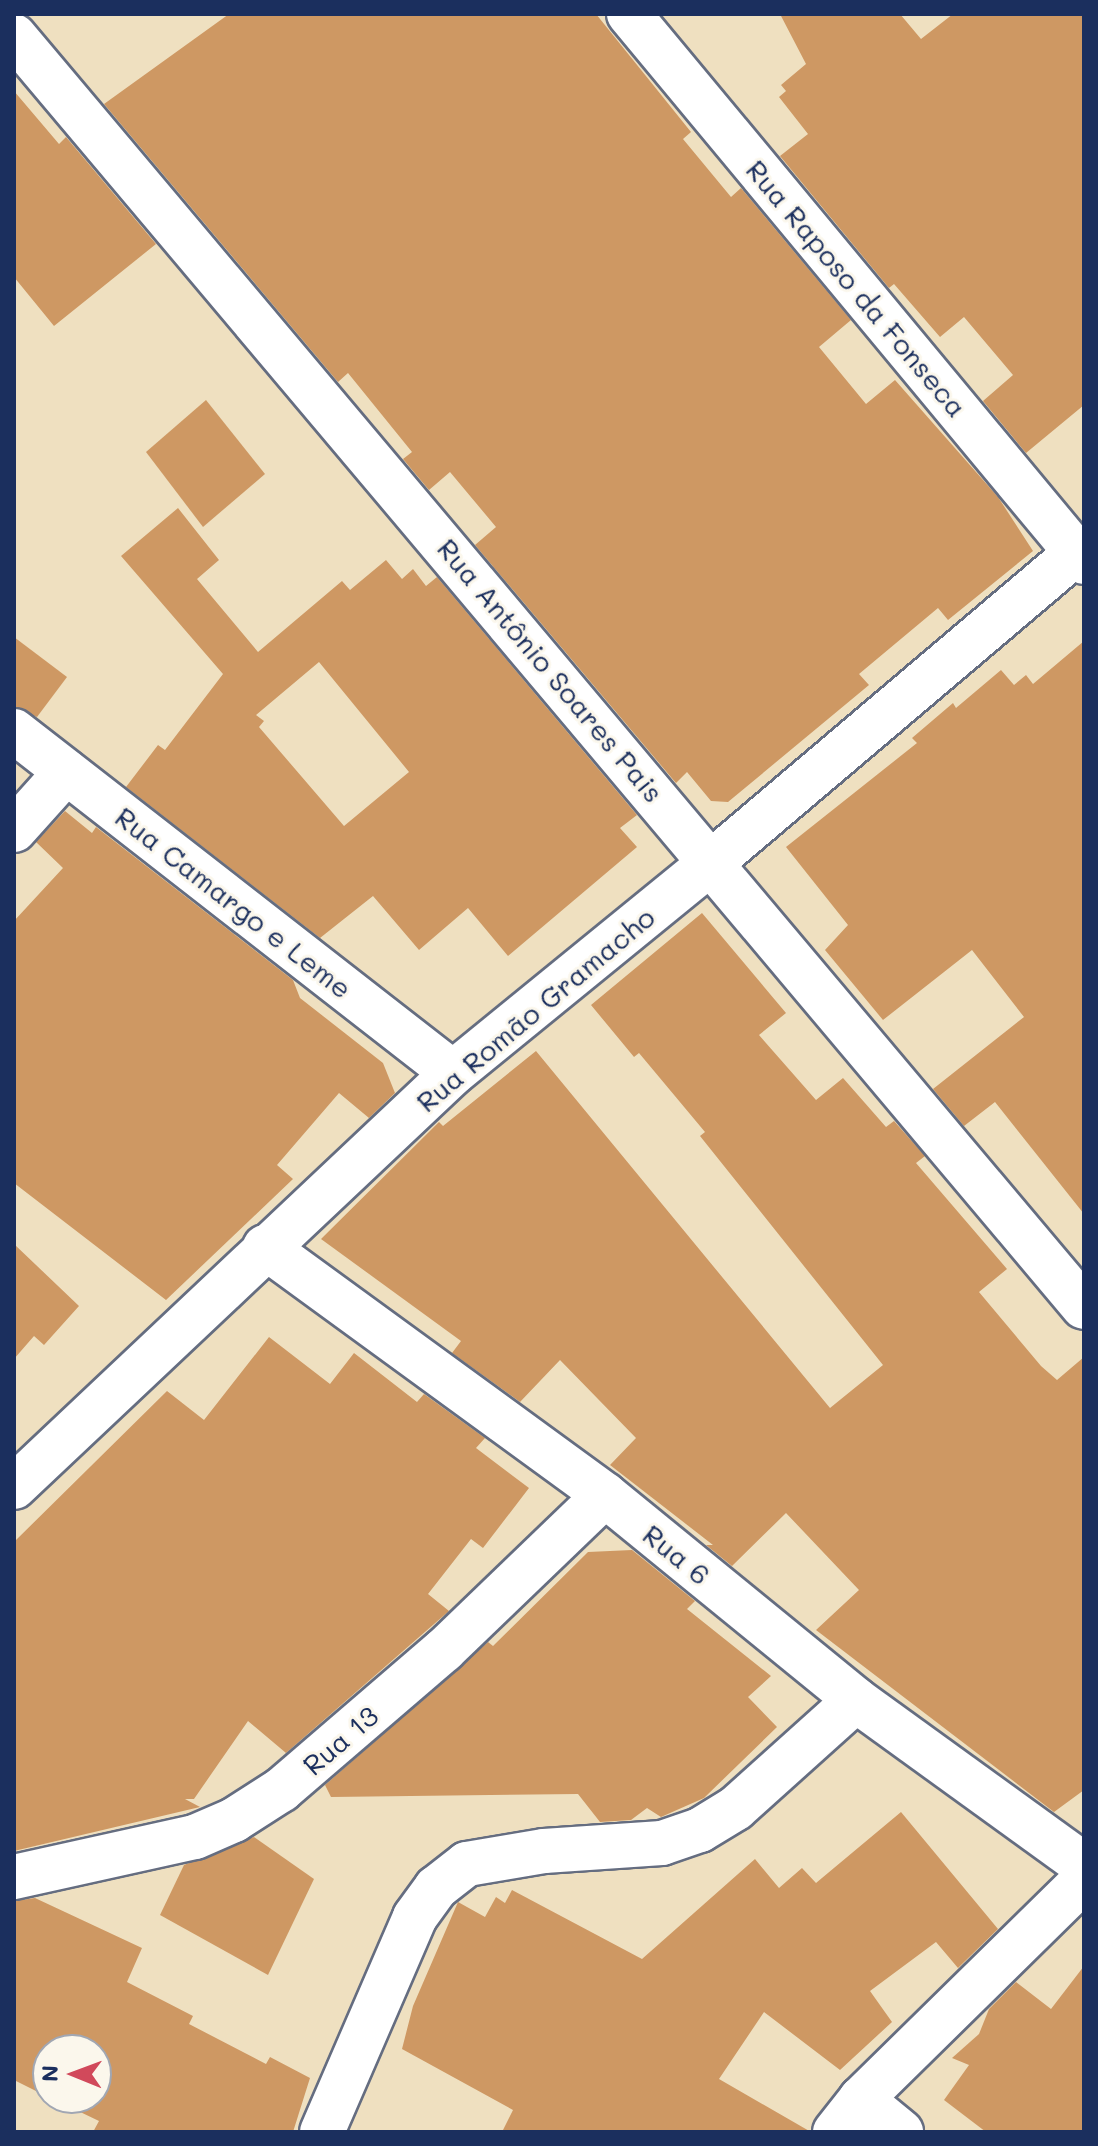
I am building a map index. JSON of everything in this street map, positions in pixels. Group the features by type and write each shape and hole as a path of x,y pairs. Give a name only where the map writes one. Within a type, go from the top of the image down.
{"street":[{"name":"Rua Raposo da Fonseca","path":"629,14 1080,557"},
{"name":"Rua Antônio Soares Pais","path":"14,36 713,861 1084,1307"},
{"name":"Rua Romão Gramacho","path":"14,1487 453,1073 1080,557"},
{"name":"Rua Camargo e Leme","path":"14,731 453,1073"},
{"path":"14,830 66,772"},
{"name":"Rua 6","path":"265,1247 605,1495 856,1700 1084,1865"},
{"name":"Rua 13","path":"14,1877 195,1837 246,1813 281,1790 444,1650 605,1495"},
{"path":"322,2132 415,1917 436,1888 467,1864 544,1851 662,1843 700,1830 736,1808 856,1700"},
{"path":"901,2132 848,2116 1084,1880"}],"building":[{"path":"229,14 596,14 691,132 683,139 731,197 741,188 851,320 819,347 866,404 895,380 998,497 1033,551 948,620 938,608 859,674 869,685 728,802 711,801 687,772 676,783 475,545 496,527 450,472 429,490 403,459 412,452 348,373 338,382 104,104"},
{"path":"780,14 900,14 921,39 953,14 1084,14 1084,405 1026,453 983,401 1013,375 964,317 940,337 894,284 889,288 780,156 808,134 779,97 786,91 781,85 806,64"},
{"path":"14,91 59,144 66,137 156,244 54,326 14,277"},
{"path":"206,400 265,474 203,527 146,452"},
{"path":"178,508 219,560 197,579 258,652 342,581 350,590 386,560 402,579 413,569 426,586 437,577 637,815 620,828 637,847 508,956 468,908 419,950 373,896 320,938 126,787 158,745 165,750 223,674 121,556","holes":["319,662 409,772 344,826 259,727 264,721 256,715"]},
{"path":"14,637 67,677 37,717 14,707"},
{"path":"1084,641 1084,1214 995,1102 964,1126 933,1089 1024,1017 972,950 883,1020 825,950 848,925 786,847 917,743 912,738 953,703 956,708 1001,670 1014,685 1026,675 1033,684"},
{"path":"65,811 92,833 96,827 293,980 300,998 383,1063 395,1093 369,1118 339,1093 277,1165 293,1179 166,1300 14,1183 14,921 63,868 36,842"},
{"path":"702,913 786,1013 759,1035 816,1100 843,1078 886,1127 894,1121 925,1156 916,1163 1007,1269 979,1292 1041,1366 1057,1380 1084,1357 1084,1790 1054,1812 816,1630 859,1590 786,1513 732,1566 706,1545 713,1545 610,1465 636,1438 560,1360 520,1402 452,1353 461,1341 321,1239 439,1122 443,1126 536,1051 830,1408 883,1365 700,1136 705,1132 639,1053 634,1057 591,1005"},
{"path":"14,1244 79,1306 44,1345 34,1336 14,1359"},
{"path":"269,1337 330,1384 354,1353 417,1402 424,1394 485,1438 476,1448 529,1488 483,1548 471,1539 428,1594 449,1611 286,1753 248,1721 194,1799 185,1799 200,1807 14,1851 14,1542 167,1391 204,1420"},
{"path":"632,1550 695,1601 687,1609 771,1676 748,1697 777,1727 704,1798 661,1817 647,1808 631,1820 600,1822 578,1794 331,1797 325,1785 488,1642 493,1646 588,1552"},
{"path":"901,1812 998,1929 958,1968 936,1942 870,1991 892,2022 840,2070 764,2012 719,2079 811,2132 502,2132 513,2110 402,2049 413,2006 458,1902 485,1917 496,1897 505,1903 512,1890 642,1959 755,1859 779,1888 802,1868 816,1883"},
{"path":"254,1837 314,1879 268,1975 160,1915 184,1865"},
{"path":"35,1898 142,1948 127,1982 193,2016 189,2024 266,2064 270,2057 310,2078 293,2132 93,2132 99,2121 84,2114 112,2114 112,2034 32,2034 32,2089 14,2080 14,1901"},
{"path":"1084,1966 1084,2132 986,2132 944,2100 969,2065 952,2058 979,2034 989,2009 1016,1982 1051,2009"}]}
